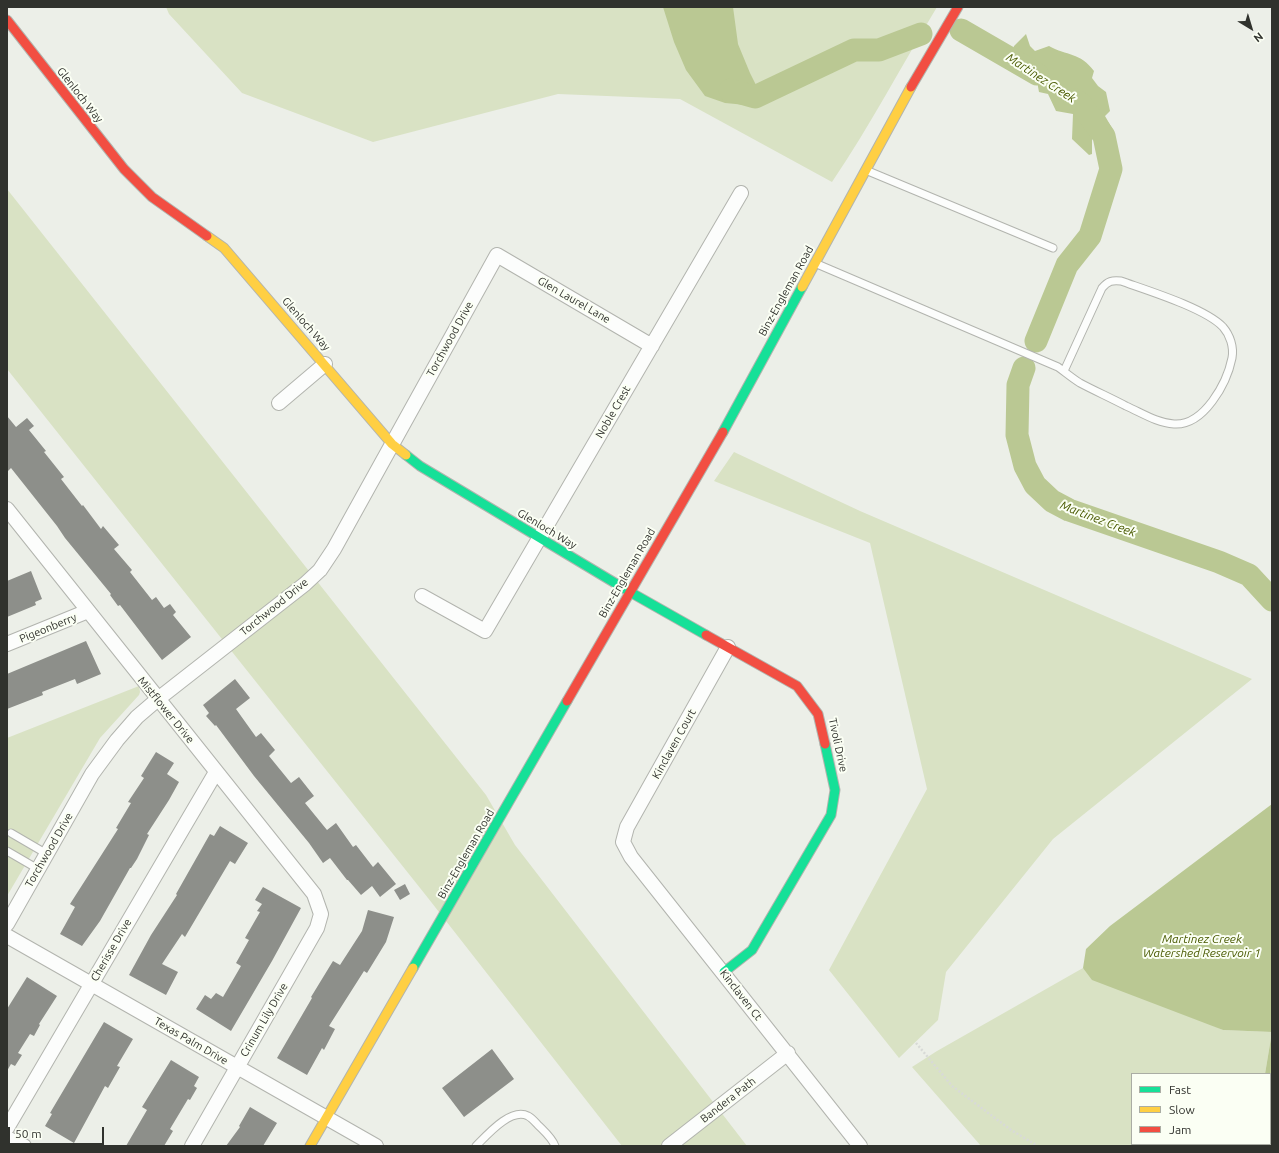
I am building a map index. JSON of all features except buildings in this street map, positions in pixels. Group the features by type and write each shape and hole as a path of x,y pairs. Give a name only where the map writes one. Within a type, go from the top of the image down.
{"street":[{"name":"Binz-Engleman Road","path":"310,1146 728,423 924,63 958,7"},
{"name":"Glenloch Way","path":"7,20 124,169 152,197 224,248 392,444 420,466 630,592"},
{"name":"Noble Crest","path":"422,596 485,631 741,193"},
{"name":"Glen Laurel Lane","path":"497,255 652,346"},
{"name":"Torchwood Drive","path":"7,924 92,774 117,740 137,717 305,584 320,570 334,549 497,255"},
{"path":"279,403 325,364"},
{"name":"Mistflower Drive","path":"7,509 314,894 321,914"},
{"name":"Tivoli Drive","path":"630,592 797,686 818,714 835,790 831,815 752,950 724,972"},
{"name":"Pigeonberry","path":"7,644 88,611"},
{"name":"Kinclaven Court","path":"623,842 627,828 728,647"},
{"name":"Cherisse Drive","path":"7,1128 216,772"},
{"name":"Kinclaven Ct","path":"623,842 631,857 724,972 860,1146"},
{"name":"Crinum Lily Drive","path":"192,1146 317,928 321,914"},
{"name":"Texas Palm Drive","path":"7,936 376,1146"},
{"name":"Bandera Path","path":"669,1146 788,1054"},
{"path":"7,1138 24,1146"}],"lane":[{"path":"866,170 1054,248"},
{"path":"815,263 1058,367 1079,382 1157,421 1175,424 1187,422 1198,417 1210,405 1218,392 1232,358 1232,347 1229,336 1222,326 1198,311 1114,280 1108,282 1102,288 1064,371"},
{"path":"11,833 47,854"},
{"path":"7,851 38,869"},
{"path":"476,1146 508,1118 516,1114 527,1116 548,1136 555,1146"}],"path":[{"path":"916,1043 952,1086 1011,1130 1038,1146"}],"shaded area":[{"path":"166,7 937,7 873,117 832,182 680,99 558,94 373,142 242,93 169,14"},
{"path":"7,189 486,795 515,845 747,1146 622,1146 428,898 7,369"},
{"path":"734,452 860,511 1252,679 1053,839 946,972 938,1020 899,1058 829,970 927,789 870,543 714,481"},
{"path":"139,686 139,695 100,738 7,896 7,738"},
{"path":"1083,968 1223,1030 1272,1032 1265,1073 1131,1073 1131,1145 1253,1146 981,1146 912,1067 937,1051"}],"water":[{"path":"663,7 733,7 738,44 761,95 746,105 725,103 705,96 686,70 674,42"},
{"path":"1026,34 1030,46 1035,51 1049,46 1084,60 1094,71 1092,78 1098,86 1106,92 1110,111 1105,116 1112,128 1116,148 1105,124 1092,123 1092,154 1089,155 1072,139 1073,114 1056,111 1048,94 1039,92 1036,76 1009,61 1014,46"},
{"name":"Martinez Creek Watershed Reservoir 1","path":"1272,804 1272,1032 1223,1030 1092,980 1083,968 1086,949 1110,926"},
{"path":"1272,1032 1272,1146 1253,1146 1271,1145 1271,1073 1265,1073"}],"waterway":[{"name":"Martinez Creek","path":"961,30 1037,74"},
{"name":"Martinez Creek","path":"730,90 755,97 854,50 879,50 921,34"},
{"name":"Martinez Creek","path":"1036,341 1067,265 1090,236 1111,169 1104,136 1080,103 1075,100"},
{"name":"Martinez Creek","path":"1024,368 1018,385 1017,435 1025,466 1035,485 1052,501 1069,510 1219,562 1249,575 1272,600"}],"traffic: fast":[{"path":"723,432 802,287"},
{"path":"406,455 420,466 630,592 706,635"},
{"path":"413,968 567,701"},
{"path":"724,972 752,950 831,815 835,790 825,744"}],"traffic: slow":[{"path":"802,287 911,87"},
{"path":"207,236 224,248 392,444 406,455"},
{"path":"310,1146 413,968"}],"traffic: jam":[{"path":"911,87 958,7"},
{"path":"7,20 124,169 152,197 207,236"},
{"path":"567,701 723,432"},
{"path":"706,635 797,686 818,714 825,744"}]}
